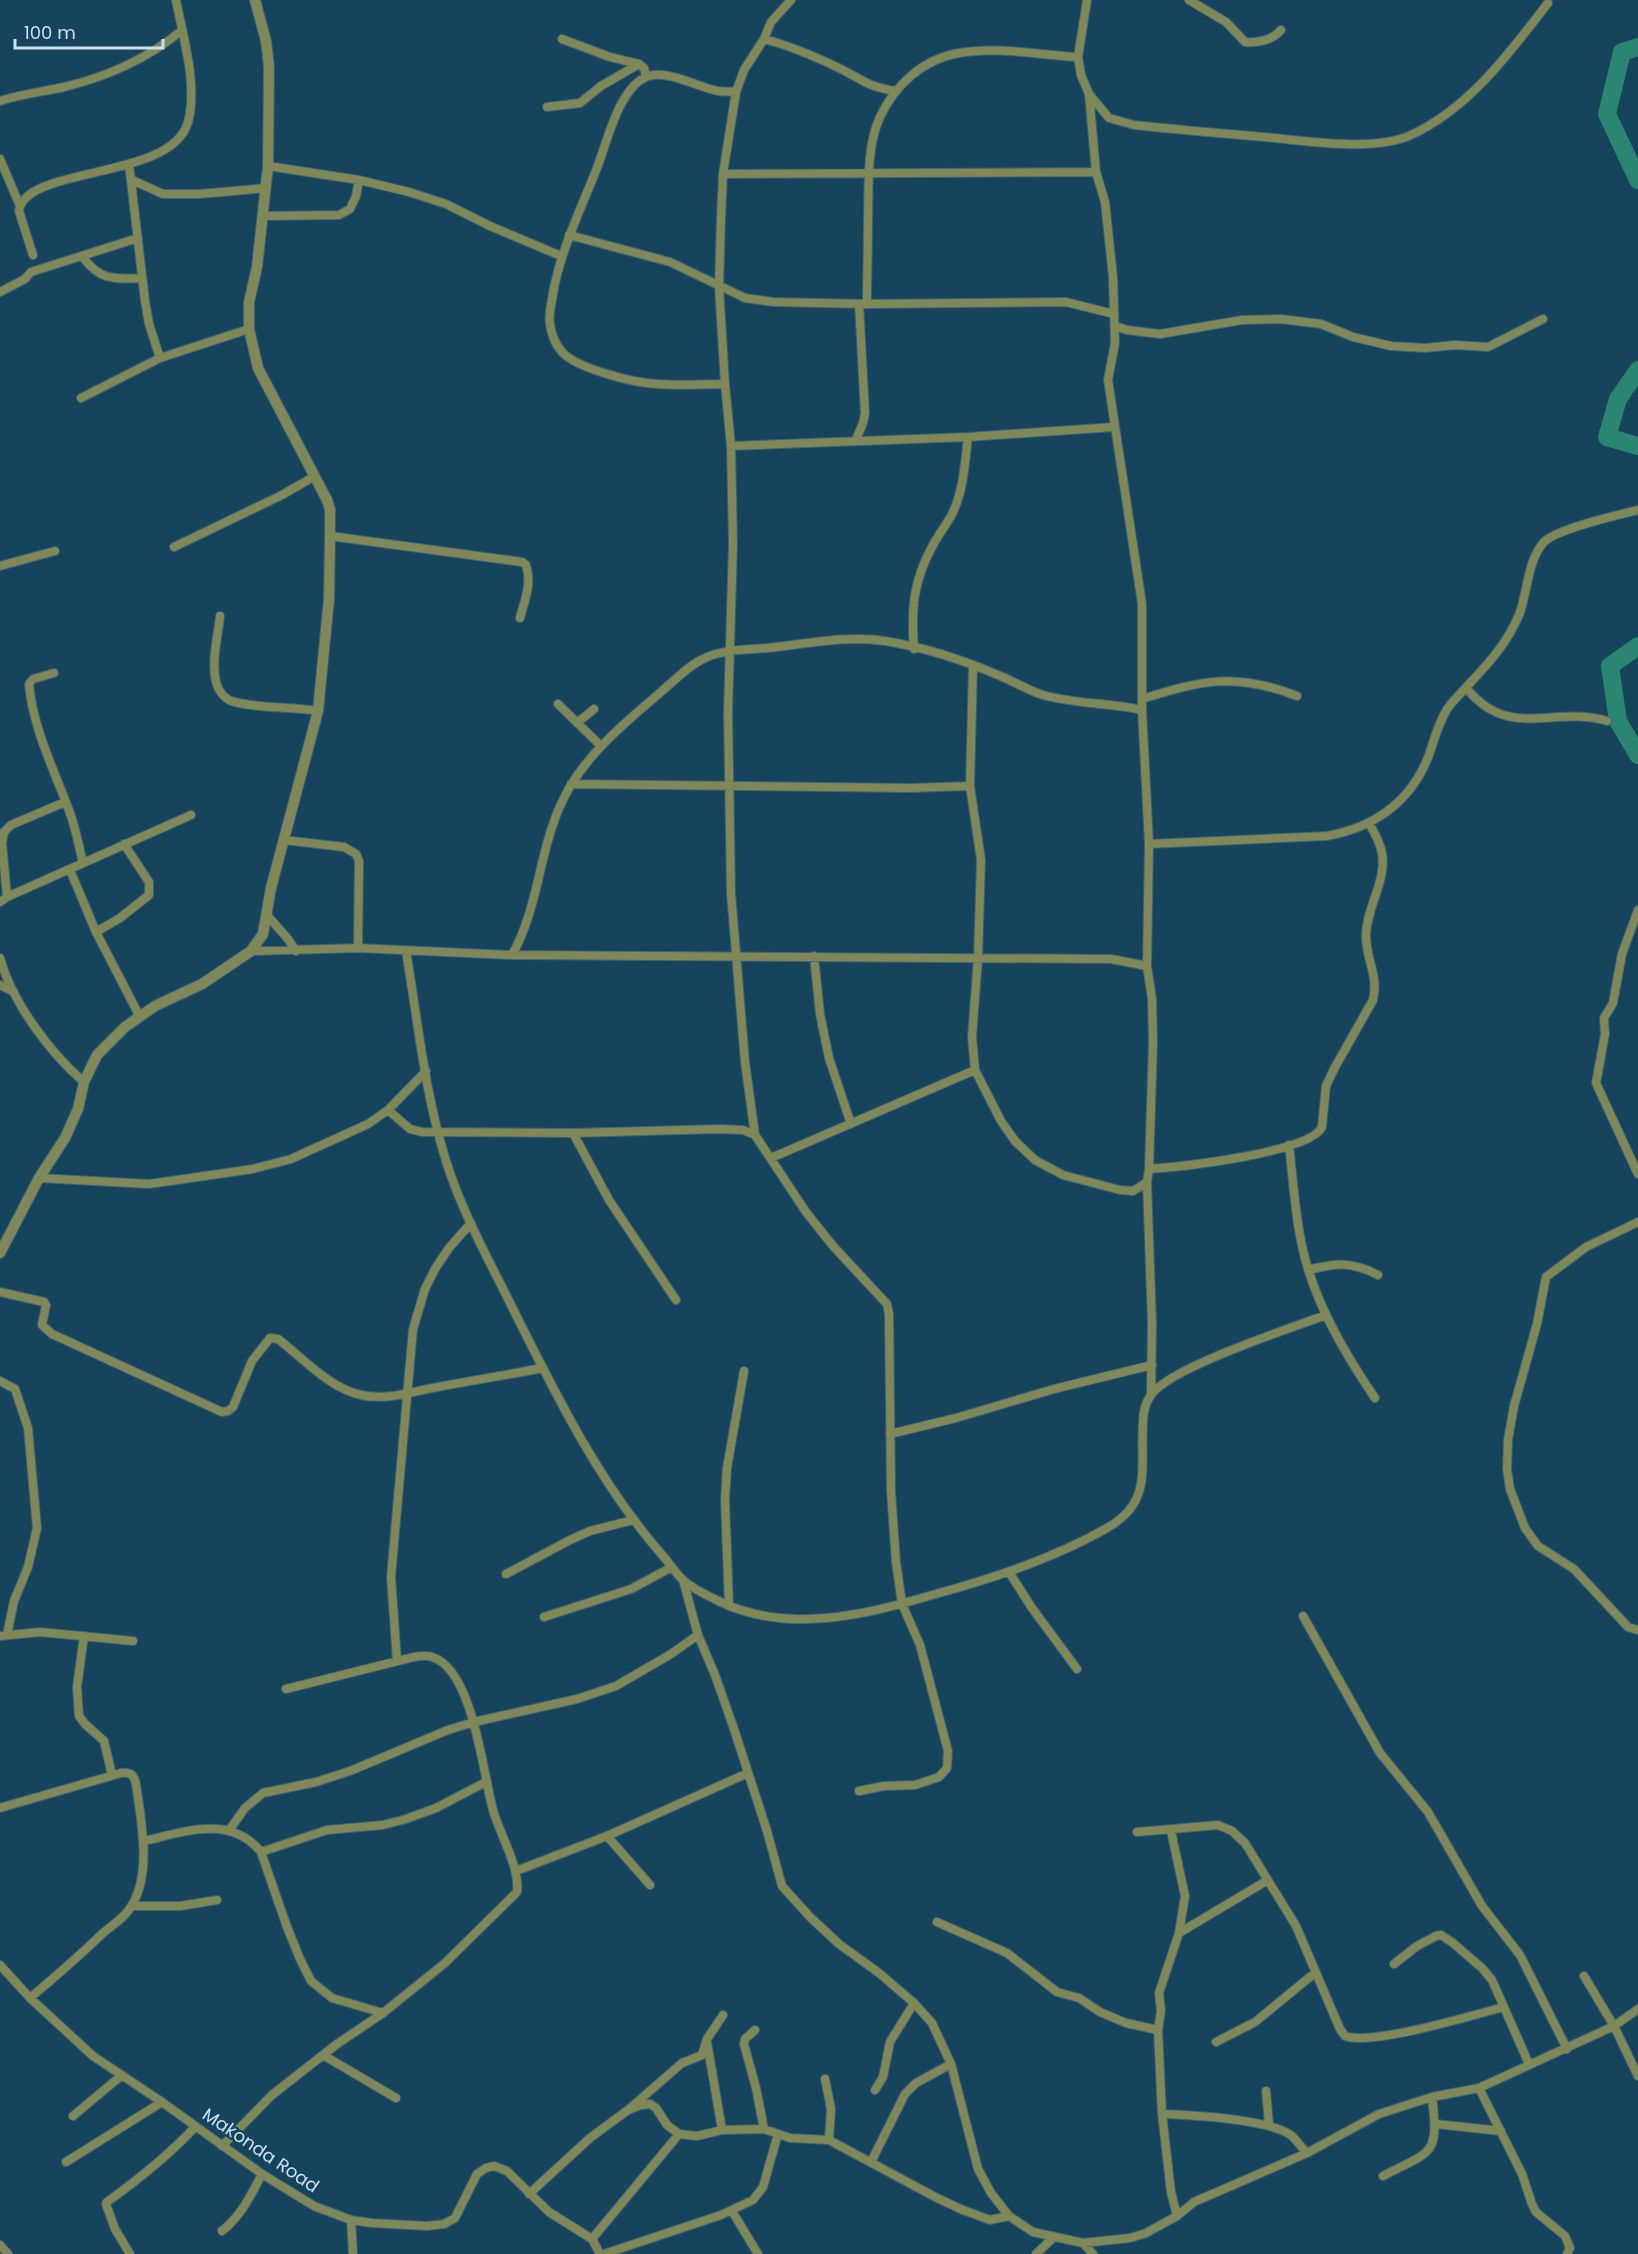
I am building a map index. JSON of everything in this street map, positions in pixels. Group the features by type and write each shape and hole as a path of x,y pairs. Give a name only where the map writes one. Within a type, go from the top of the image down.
{"street":[{"path":"20,206 26,196 35,191 60,182 129,165 172,145 182,137 192,103 176,0"},
{"path":"0,1252 39,1178 65,1138 78,1109 84,1082 97,1054 110,1040 168,998 202,984 251,951 262,934 271,888 318,711 329,599 330,509 258,368 249,329 249,302 257,267 268,166 269,68 266,41 255,0"},
{"path":"791,0 771,22 764,39 744,70 736,92 723,174 719,287 731,446 733,544 728,712 731,893 745,1062 755,1135 806,1212 833,1246 887,1304 889,1314 891,1491 896,1562 902,1604 923,1656 948,1751 947,1768 939,1777 915,1785 884,1786 859,1791"},
{"path":"1087,0 1078,57 1081,75 1089,94 1109,118 1134,125 1353,144 1408,137 1428,127 1479,86 1502,62 1548,3"},
{"path":"1189,0 1226,22 1245,42 1255,43 1275,37 1281,30"},
{"path":"0,101 66,86 128,65 163,45 181,31"},
{"path":"562,39 610,57 639,64 644,68 646,76"},
{"path":"764,39 794,46 842,69 870,87 896,91"},
{"path":"856,440 863,423 864,413 863,304 869,174 879,118 896,91 914,73 933,60 958,53 986,51 1078,57"},
{"path":"547,107 580,103 601,86 639,64"},
{"path":"725,384 635,382 594,369 563,353 552,334 549,323 561,256 568,235 625,98 636,82 646,76 668,76 718,91 736,92"},
{"path":"406,951 438,1133 448,1167 471,1223 558,1400 633,1520 683,1580 729,1606 768,1616 806,1619 855,1615 902,1604 1010,1572 1107,1528 1130,1513 1138,1498 1142,1477 1143,1413 1151,1394 1152,1365 1147,1182 1153,1042 1152,999 1148,966 1149,844 1142,710 1142,604 1108,380 1115,343 1113,277 1105,202 1096,172 1089,94"},
{"path":"0,159 20,206 20,217 33,255"},
{"path":"129,165 149,324 160,358"},
{"path":"268,166 358,180 409,192 446,204 490,226 561,256"},
{"path":"723,174 1096,172"},
{"path":"132,180 162,194 199,194 266,188"},
{"path":"264,216 339,215 350,209 356,196 358,180"},
{"path":"568,235 670,262 745,298 774,302 863,304 1065,302 1114,314"},
{"path":"0,292 25,279 31,272 138,238"},
{"path":"82,256 92,270 103,277 142,278"},
{"path":"1115,326 1127,330 1160,334 1242,320 1281,319 1321,324 1353,337 1391,346 1488,347 1543,319"},
{"path":"81,398 160,358 249,329"},
{"path":"731,446 968,437 1114,427"},
{"path":"914,649 912,606 916,587 927,556 953,512 960,494 968,437"},
{"path":"174,547 282,495 315,476"},
{"path":"1149,844 1327,836 1349,832 1388,812 1409,791 1424,767 1449,707 1467,689 1505,642 1519,614 1537,553 1545,541 1568,529 1638,510"},
{"path":"330,536 522,562 526,565 529,574 529,591 520,618"},
{"path":"0,566 55,551"},
{"path":"220,616 215,680 219,690 229,700 318,711"},
{"path":"512,955 528,917 546,839 558,808 571,784 600,746 704,658 730,652 862,639 887,641 973,665 1044,695 1142,710"},
{"path":"973,665 970,786 981,860 978,957 972,1037 975,1070 1001,1121 1015,1141 1035,1160 1063,1175 1120,1190 1133,1191 1147,1182"},
{"path":"54,673 33,679 29,684 34,713 70,814 83,863"},
{"path":"1142,699 1202,683 1228,681 1261,684 1297,696"},
{"path":"1467,689 1477,701 1508,717 1541,719 1587,716 1607,721"},
{"path":"558,704 600,746"},
{"path":"578,723 594,709"},
{"path":"571,784 729,784 910,788 970,786"},
{"path":"64,801 11,825 4,832 2,843 3,899 191,815"},
{"path":"1149,1170 1234,1159 1305,1141 1319,1133 1322,1127 1326,1086 1373,1000 1376,989 1366,935 1383,867 1379,844 1369,823"},
{"path":"284,840 344,848 356,854 359,869 358,948"},
{"path":"96,932 120,918 149,895 148,882 124,844"},
{"path":"70,870 96,932 140,1017"},
{"path":"1638,910 1622,954 1613,1003 1604,1018 1605,1034 1596,1083 1638,1174"},
{"path":"266,915 296,951"},
{"path":"251,951 358,948 512,955 1111,959 1148,966"},
{"path":"813,956 820,1014 829,1058 850,1124"},
{"path":"0,958 14,992 31,1021 57,1055 84,1082"},
{"path":"0,985 14,992"},
{"path":"771,1158 975,1070"},
{"path":"39,1178 149,1184 253,1169 291,1159 368,1124 388,1110 426,1071"},
{"path":"388,1110 410,1129 422,1132 573,1133 719,1129 743,1130 755,1135"},
{"path":"573,1133 609,1200 676,1300"},
{"path":"1288,1145 1300,1232 1308,1270 1326,1315 1375,1398"},
{"path":"1638,1222 1586,1247 1546,1277 1537,1324 1514,1406 1508,1440 1507,1469 1517,1512 1538,1546 1574,1569 1628,1627 1638,1630"},
{"path":"397,1661 391,1577 413,1329 418,1308 435,1269 449,1248 471,1223"},
{"path":"1308,1270 1337,1263 1363,1267 1378,1275"},
{"path":"0,1292 44,1302 46,1305 42,1325 52,1335 222,1412 233,1407 249,1368 270,1338 278,1339 320,1373 343,1388 361,1395 408,1395 439,1386 542,1368"},
{"path":"1151,1394 1168,1378 1270,1335 1326,1315"},
{"path":"890,1434 1152,1365"},
{"path":"729,1606 725,1499 727,1468 744,1371"},
{"path":"0,1381 15,1389 28,1428 37,1528 28,1567 3,1635 40,1632 133,1641"},
{"path":"506,1574 590,1531 633,1520"},
{"path":"544,1617 631,1589 672,1567"},
{"path":"1010,1572 1032,1608 1077,1669"},
{"path":"683,1580 698,1635 715,1675 748,1773 782,1886 839,1944 879,1973 914,2003 932,2023 951,2064 978,2169 991,2193 1009,2216 1033,2232 1083,2243 1130,2238 1146,2233 1177,2216 1194,2202 1307,2153 1379,2114 1432,2097 1479,2088 1614,2026 1638,2009"},
{"path":"1303,1616 1380,1753 1428,1812 1482,1906 1520,1955 1567,2049"},
{"path":"230,1829 245,1808 263,1793 316,1782 350,1771 448,1730 474,1722 577,1699 616,1686 671,1654 698,1635"},
{"path":"84,1636 77,1687 79,1716 104,1741 112,1775"},
{"path":"222,2146 272,2095 323,2055 383,2013 445,1963 517,1892 516,1871 500,1834 486,1782 474,1722 463,1692 449,1670 439,1660 431,1656 423,1656 286,1689"},
{"path":"0,1808 112,1775 126,1772 135,1777 144,1841 140,1883 132,1906 73,1962 30,1998"},
{"path":"516,1871 607,1836 748,1773"},
{"path":"261,1852 327,1830 383,1825 406,1819 436,1808 486,1782"},
{"path":"1137,1832 1171,1831 1218,1825 1232,1831 1245,1843 1296,1926 1345,2036 1366,2038 1387,2035 1504,2007"},
{"path":"144,1841 201,1830 230,1829 253,1841 261,1852 287,1927 311,1981 332,1998 383,2013"},
{"path":"1171,1831 1185,1896 1179,1933 1159,1993 1161,2011 1158,2030 1162,2114 1171,2192 1177,2216"},
{"path":"607,1836 650,1885"},
{"path":"1179,1933 1268,1880"},
{"path":"132,1906 180,1906 217,1900"},
{"path":"937,1922 1007,1953 1057,1992 1079,1998 1100,2012 1126,2023 1158,2030"},
{"path":"1394,1964 1429,1939 1440,1935 1454,1943 1492,1980 1529,2064"},
{"name":"Makonda Road","path":"0,1965 30,1998 93,2056 262,2174 314,2206 351,2220 394,2225 444,2224 455,2218 477,2174 494,2166 507,2172 549,2212 592,2239 602,2254"},
{"path":"1216,2042 1256,2022 1316,1972"},
{"path":"1584,1976 1614,2026 1638,2076"},
{"path":"874,2090 883,2077 890,2042 914,2003"},
{"path":"529,2194 590,2138 628,2110 682,2063 702,2055 707,2039 723,2015"},
{"path":"755,2030 745,2039 744,2044 764,2129"},
{"path":"707,2039 722,2130"},
{"path":"323,2055 396,2097"},
{"path":"871,2162 905,2094 916,2083 951,2064"},
{"path":"73,2116 122,2075"},
{"path":"825,2079 831,2109 830,2139"},
{"path":"1479,2088 1522,2174 1536,2212 1565,2236 1570,2248 1567,2254"},
{"path":"1266,2091 1269,2124"},
{"path":"1383,2176 1426,2154 1434,2142 1436,2124 1432,2097"},
{"path":"66,2162 162,2102"},
{"path":"628,2110 650,2104 679,2134 697,2136 722,2130 764,2129 803,2139 830,2139 936,2198 983,2218 998,2220 1009,2216"},
{"path":"1162,2114 1269,2124 1292,2136 1307,2153"},
{"path":"1436,2124 1501,2131"},
{"path":"129,2254 110,2217 107,2202 142,2178 173,2152 195,2127"},
{"path":"592,2239 679,2134"},
{"path":"602,2254 732,2211 753,2200 763,2187 778,2134"},
{"path":"222,2230 230,2224 245,2205 262,2174"},
{"path":"732,2211 758,2254"},
{"path":"351,2220 353,2254"},
{"path":"1036,2254 1054,2237"},
{"path":"1083,2243 1093,2254"},
{"path":"0,2244 8,2254"}],"waterway":[{"path":"1638,47 1622,52 1607,114 1638,180"},
{"path":"1638,370 1618,399 1607,437 1638,446"},
{"path":"1638,646 1610,666 1618,721 1638,755"}]}
